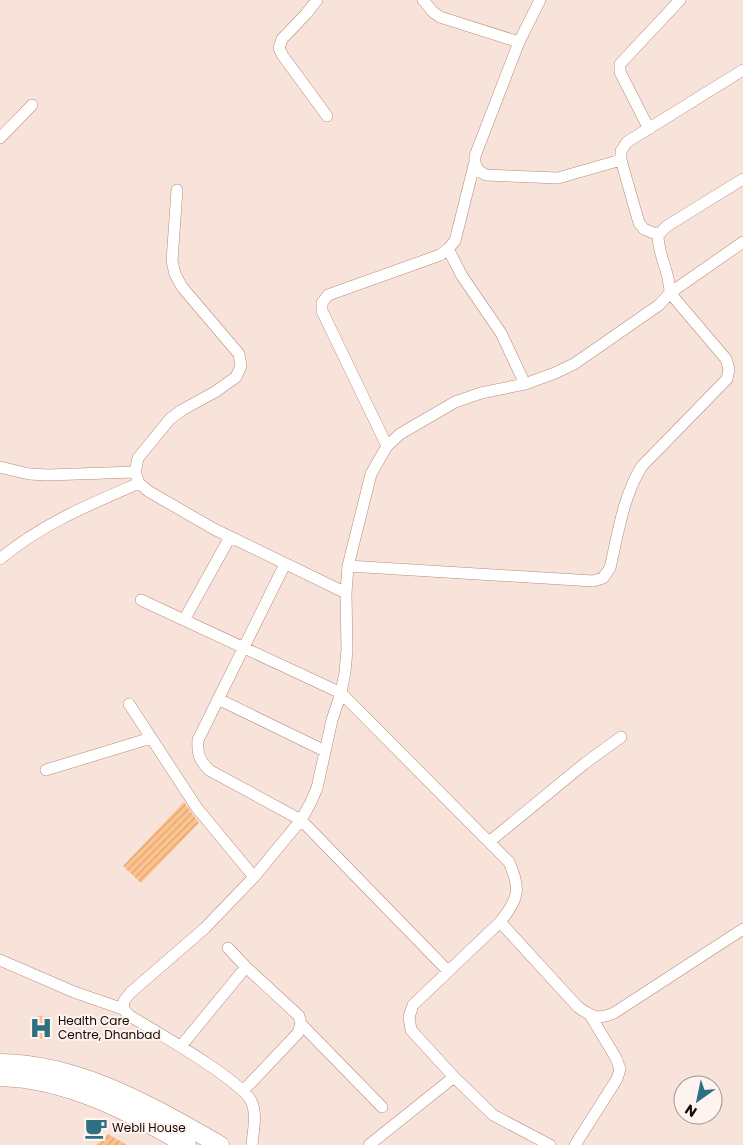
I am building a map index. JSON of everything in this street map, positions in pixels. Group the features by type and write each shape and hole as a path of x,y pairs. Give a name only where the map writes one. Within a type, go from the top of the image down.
{"highway":[{"path":"0,1062 53,1069 85,1077 153,1107 220,1145"},
{"path":"0,1077 76,1091 153,1125 187,1145"}],"street":[{"path":"317,0 282,38 279,48 327,116"},
{"path":"423,0 440,17 519,42"},
{"path":"387,446 322,311 322,303 328,295 440,255 455,241 475,156 519,42 540,0"},
{"path":"649,128 620,72 620,64 680,0"},
{"path":"658,235 644,229 639,223 621,160 621,150 627,142 743,70"},
{"path":"0,138 32,105"},
{"path":"474,165 478,172 486,175 549,178 567,176 621,160"},
{"path":"348,566 593,581 603,578 610,568 629,491 638,472 727,379 729,368 726,359 670,293 670,281 658,246 658,235 667,226 743,179"},
{"path":"177,190 172,261 175,274 182,287 239,354 241,366 236,377 170,419 138,458 137,477 148,491 230,537 346,593"},
{"path":"124,1009 124,1000 130,993 205,928 254,877 301,820 310,804 316,788 332,720 341,694 347,650 346,593 348,566 371,474 387,446 400,434 455,402 481,393 525,384 555,374 574,364 659,305 670,293 743,242"},
{"path":"448,249 462,276 501,333 525,384"},
{"path":"0,467 29,474 137,477"},
{"path":"0,558 34,534 137,477"},
{"path":"184,620 230,537"},
{"path":"285,564 198,740 197,752 201,762 209,770 301,820 448,971"},
{"path":"141,600 341,694 509,862 517,879 516,897 509,910 500,922 413,1005 409,1017 411,1030 454,1077 493,1115 550,1145"},
{"path":"218,699 325,751"},
{"path":"129,704 197,808 254,877"},
{"path":"489,842 584,764 621,737"},
{"path":"46,770 150,738"},
{"path":"500,922 578,1007 590,1015 603,1018 614,1013 743,929"},
{"path":"228,948 299,1016 301,1024 382,1107"},
{"path":"0,960 74,992 124,1009 130,1016 181,1046 244,1090 252,1101 255,1114 252,1145"},
{"path":"181,1046 246,967"},
{"path":"575,1145 617,1079 620,1069 616,1058 590,1015"},
{"path":"244,1090 298,1033 301,1024"},
{"path":"369,1145 454,1077"}],"building":[{"path":"184,802 199,823 141,883 123,866"},
{"path":"37,1016 50,1017 47,1039 35,1038"},
{"path":"108,1134 127,1145 96,1145"}],"place":[{"name":"Health Care Centre, Dhanbad","path":"41,1028"},
{"name":"Webli House","path":"96,1128"}]}
